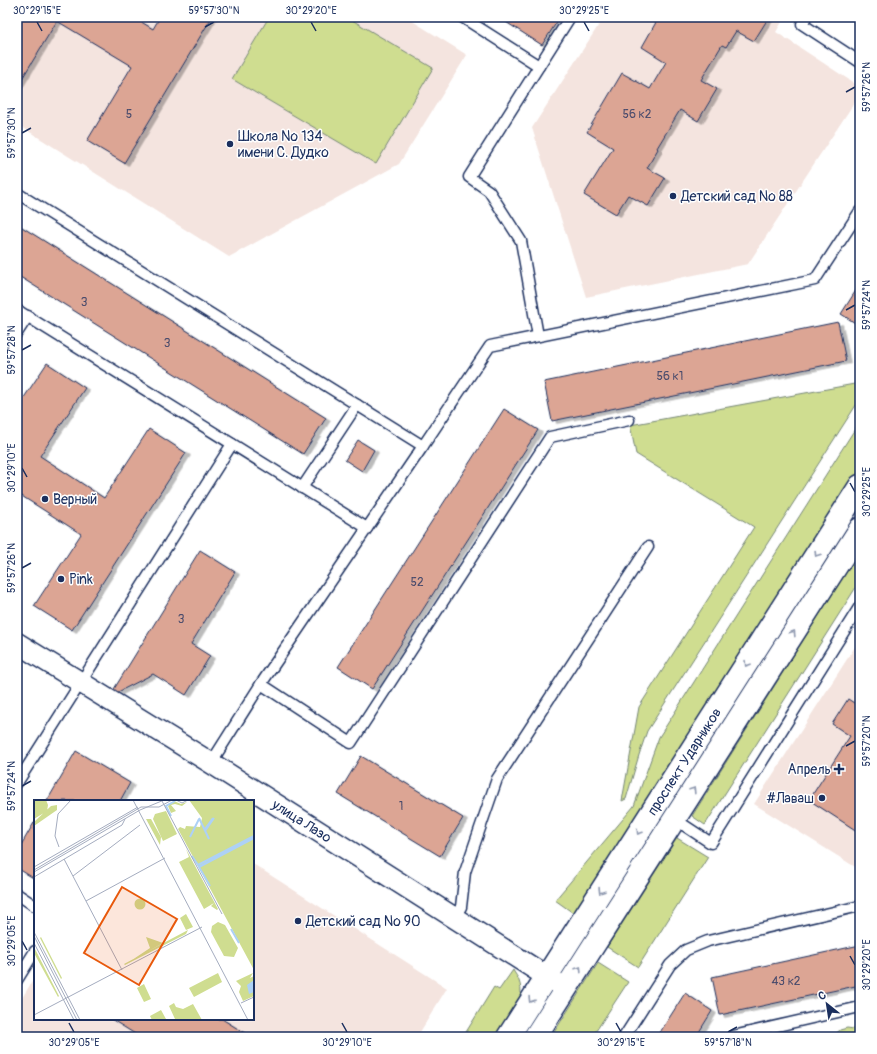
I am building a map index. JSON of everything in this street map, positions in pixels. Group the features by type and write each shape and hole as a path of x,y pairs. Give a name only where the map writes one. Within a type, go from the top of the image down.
{"street":[{"name":"проспект Ударников","path":"535,1037 674,819 847,538 860,486"},
{"name":"проспект Ударников","path":"508,1037 655,807 847,538"},
{"name":"улица Лазо","path":"17,643 211,763 566,988"}],"lane":[{"path":"462,17 539,66"},
{"path":"538,336 521,241 489,191 469,177 570,17"},
{"path":"806,17 802,24 860,62"},
{"path":"17,193 423,446"},
{"path":"211,763 261,684 490,346 815,280 860,211"},
{"path":"17,310 368,528"},
{"path":"17,333 28,316"},
{"path":"302,488 357,405"},
{"path":"261,684 351,743 550,437 630,420"},
{"path":"17,783 232,444"},
{"path":"455,917 461,907 464,872 497,779 648,547"},
{"path":"655,807 711,843 860,606"},
{"path":"17,894 34,905"},
{"path":"624,1037 670,965 686,950 708,941 860,906"},
{"path":"17,980 34,953"},
{"path":"732,1037 860,1007"}],"shaded area":[{"name":"Школа № 134 имени С. Дудко","path":"17,17 406,17 467,55 399,164 229,257 17,124"},
{"name":"Детский сад № 88","path":"604,17 785,17 776,32 860,87 860,94 748,264 586,297 532,128"},
{"path":"860,639 860,870 754,804"},
{"name":"Детский сад № 90","path":"254,865 447,988 417,1037 17,1037 17,1006 34,979 34,1020 254,1020"}],"green space":[{"path":"269,17 347,17 433,68 376,164 232,79"},
{"path":"860,383 860,399 647,731 626,799 622,801 639,707 754,527 636,454 630,425"},
{"path":"860,421 860,471 576,915 555,900 634,806 659,737"},
{"path":"852,563 860,568 860,581 705,825 692,816"},
{"path":"677,838 708,857 638,967 607,947"},
{"path":"598,963 628,982 592,1037 551,1037"},
{"path":"513,970 518,978 521,988 519,1003 498,1037 463,1037 494,987 499,990"},
{"path":"847,1028 860,1032 860,1037 832,1037 840,1030"}],"building":[{"path":"17,17 133,17 153,29 160,17 212,17 124,163 87,141 132,66 57,21 17,87"},
{"path":"498,17 560,17 542,45"},
{"path":"659,17 769,17 754,41 736,31 726,47 722,45 701,80 717,89 698,121 680,110 647,168 665,178 648,206 628,195 616,214 584,195 613,148 587,132 622,73 650,89 666,62 642,47"},
{"path":"17,224 326,418 303,454 17,275"},
{"path":"860,284 860,326 841,314"},
{"path":"838,322 846,361 552,421 544,382"},
{"path":"47,363 85,388 40,456 104,498 149,429 186,453 72,630 34,606 81,534 17,493 17,408"},
{"path":"504,409 538,430 372,689 338,667"},
{"path":"358,440 374,450 362,471 345,460"},
{"path":"200,550 235,572 191,644 210,656 186,695 153,674 118,692 114,689"},
{"path":"848,699 860,707 860,833 809,800 850,736 832,724"},
{"path":"76,751 130,783 121,800 48,800"},
{"path":"361,756 463,818 440,856 338,794"},
{"path":"34,823 34,878 17,868 17,852"},
{"path":"860,945 860,985 720,1015 712,977"},
{"path":"685,993 712,1011 696,1037 657,1037"},
{"path":"113,1020 224,1020 251,1037 140,1037"}],"place":[{"name":"Школа № 134 имени С. Дудко","path":"230,144"},
{"name":"Детский сад № 88","path":"673,196"},
{"name":"Верный","path":"45,499"},
{"name":"Pink","path":"61,579"},
{"name":"Апрель","path":"839,769"},
{"name":"#Лаваш","path":"822,798"},
{"name":"Детский сад № 90","path":"298,921"}]}
